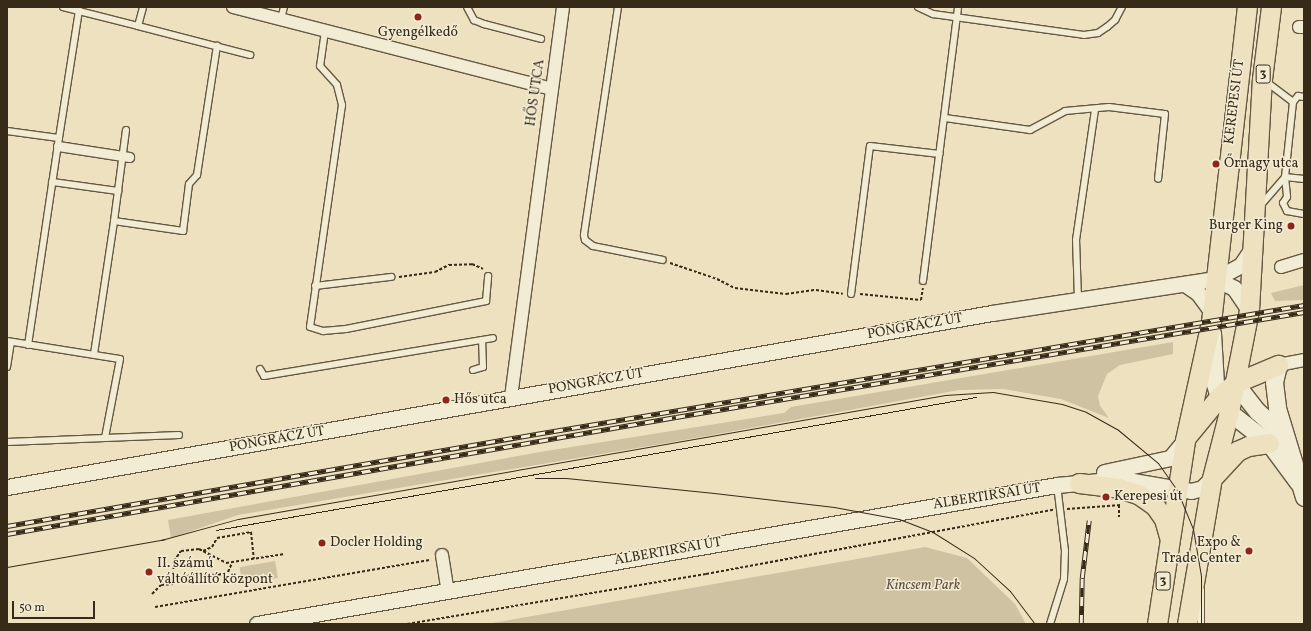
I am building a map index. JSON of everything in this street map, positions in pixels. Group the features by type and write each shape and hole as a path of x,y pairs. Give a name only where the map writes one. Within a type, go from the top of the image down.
{"main road":[{"name":"KEREPESI ÚT","path":"1157,624 1184,440 1211,317 1247,7"},
{"name":"KEREPESI ÚT","path":"1187,624 1207,483 1220,449 1224,404 1235,383 1249,310 1262,79 1271,7"},
{"path":"1211,317 1215,384 1224,404 1276,439"},
{"path":"1244,342 1259,359 1278,365"},
{"path":"1278,365 1235,383 1257,411 1276,439 1301,490"},
{"path":"1276,439 1274,391 1278,365"},
{"path":"1184,440 1224,404"},
{"path":"1207,483 1237,451 1248,446 1276,439"},
{"path":"1079,483 1119,488 1138,494 1155,506 1164,519 1170,538"}],"street":[{"path":"233,7 552,89"},
{"name":"HŐS UTCA","path":"511,397 563,7"},
{"path":"59,142 126,157"},
{"name":"PONGRÁCZ ÚT","path":"7,487 992,313 1215,279 1241,264 1253,246"},
{"path":"1281,267 1304,260"},
{"path":"1215,279 1234,288 1249,310"},
{"path":"1185,284 1198,293 1211,317"},
{"path":"1278,365 1304,360"},
{"name":"ALBERTIRSAI ÚT","path":"1079,483 1098,474 1170,458 1184,440"},
{"name":"ALBERTIRSAI ÚT","path":"257,624 1057,485 1121,479 1177,490 1207,483"},
{"path":"442,557 448,591"}],"lane":[{"path":"63,7 250,55"},
{"path":"138,26 143,7"},
{"path":"280,19 284,7"},
{"path":"467,7 474,20 541,39"},
{"path":"618,7 584,235 585,240 593,246 663,260"},
{"path":"918,7 933,14 1084,34 1098,32 1107,27 1115,20 1122,7"},
{"path":"924,281 958,7"},
{"path":"28,345 79,11"},
{"path":"325,31 320,66 337,85 342,105 310,327 323,331 486,301 488,276"},
{"path":"114,221 183,231 189,184 197,175 217,46"},
{"path":"1262,79 1293,102"},
{"path":"1304,97 1298,96 1293,102 1285,177 1284,208 1290,212 1304,214"},
{"path":"945,118 1030,130 1064,111 1095,110 1108,107 1165,114 1158,179"},
{"path":"1078,301 1076,240 1095,110"},
{"path":"94,354 118,192 126,157 126,130"},
{"path":"7,131 59,142"},
{"path":"850,294 870,146 940,154"},
{"path":"1254,214 1285,177"},
{"path":"1285,177 1304,179"},
{"path":"52,182 118,192"},
{"path":"316,286 391,277"},
{"path":"260,369 264,376 493,338"},
{"path":"473,370 483,367 482,340"},
{"path":"7,367 9,341 120,359 105,438"},
{"path":"7,442 179,435"},
{"path":"1050,624 1064,579 1065,551 1057,485"},
{"path":"1198,552 1201,624"}],"path":[{"path":"663,260 735,288 786,294 816,290 838,294 874,293 921,300 924,281"},
{"path":"391,277 435,272 448,265 472,264 487,271 488,276"},
{"path":"407,624 706,574 1060,509 1126,506"},
{"path":"202,551 212,547 217,538 251,532 254,560"},
{"path":"173,584 174,561 181,551 189,548 202,551 226,564 284,554"},
{"path":"155,607 442,557"},
{"path":"152,594 161,585 173,584 192,574 218,575 228,572 232,563"}],"green space":[{"path":"1304,285 1304,300 1275,301 1271,293"},
{"path":"1173,342 1173,354 1120,365 1107,374 1098,396 1100,406 1109,418 1061,399 1003,389 959,390 679,441 238,515 171,538 168,520 540,452 784,413 791,407"},
{"name":"Kincsem Park","path":"925,547 967,558 1015,604 1026,624 487,624"},
{"path":"275,561 278,578 242,584 240,567"}],"tram line":[{"path":"161,540 238,519 945,395 993,392 1062,404 1086,412 1117,429 1158,463 1177,490 1193,529 1201,576 1201,624"},
{"path":"216,530 976,397"},
{"path":"535,478 566,478 714,493 834,507 899,519 931,531 974,558 1010,591 1035,624"},
{"path":"7,567 165,539"}],"railway":[{"path":"7,526 536,434 1304,305"},
{"path":"7,534 676,417 1304,312"},
{"path":"1081,624 1082,578 1089,520"}],"place":[{"name":"Gyengélkedő","path":"418,17"},
{"name":"Őrnagy utca","path":"1216,164"},
{"name":"Burger King","path":"1291,226"},
{"name":"Hős utca","path":"446,400"},
{"name":"Kerepesi út","path":"1106,497"},
{"name":"Docler Holding","path":"322,543"},
{"name":"Expo & Trade Center","path":"1249,551"},
{"name":"II. számú váltóállító központ","path":"149,572"}]}
